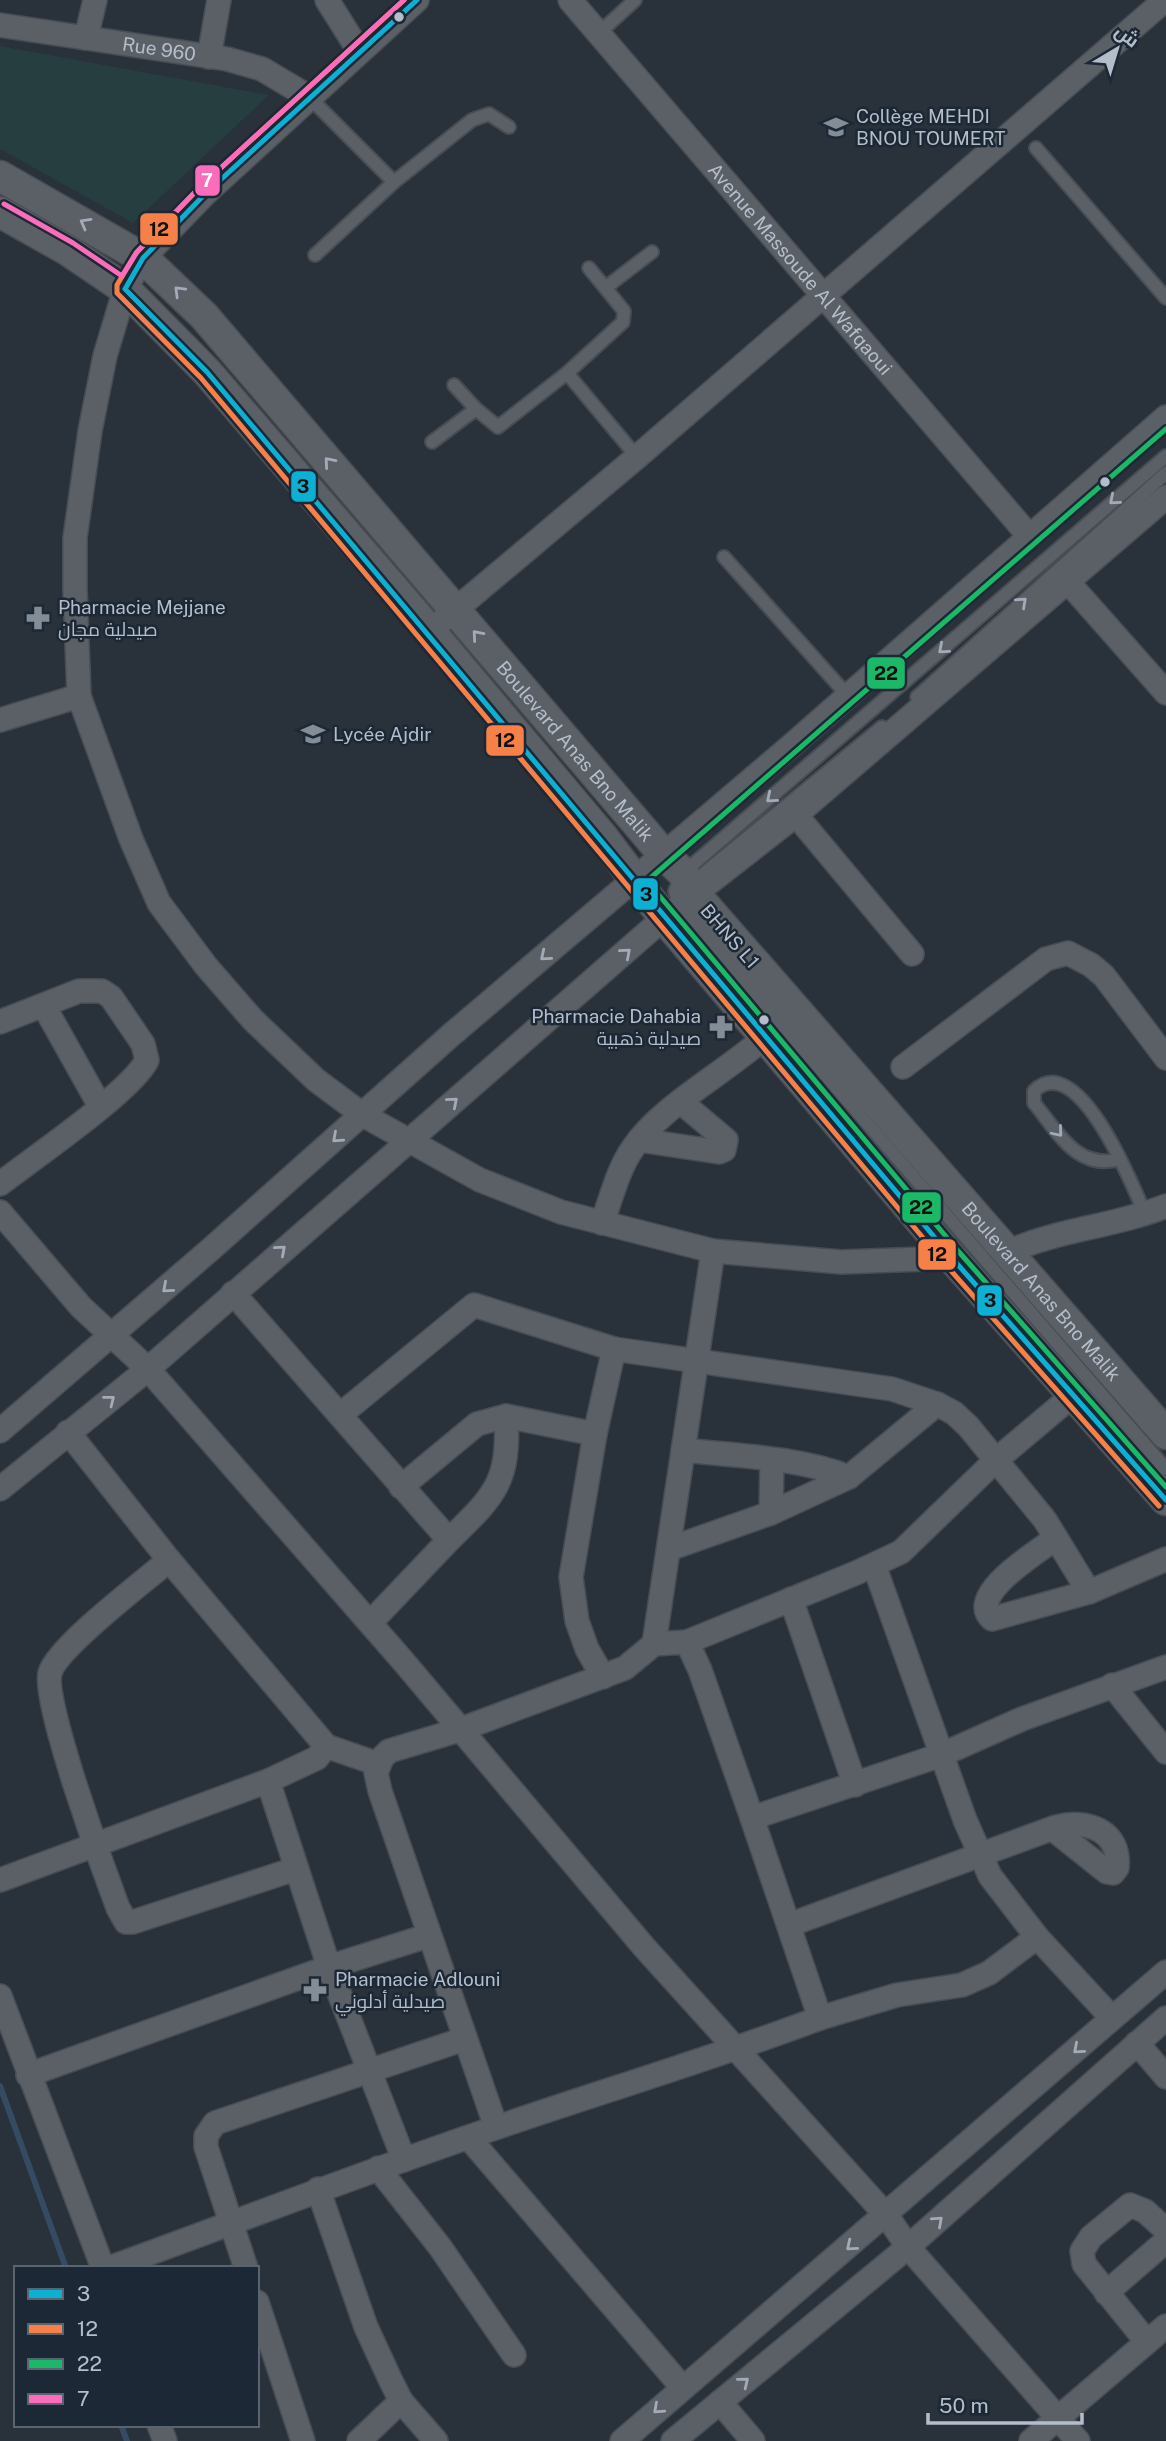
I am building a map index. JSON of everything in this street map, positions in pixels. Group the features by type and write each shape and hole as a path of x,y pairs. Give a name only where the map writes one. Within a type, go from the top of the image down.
{"street":[{"path":"86,38 95,0"},
{"path":"209,57 219,0"},
{"path":"327,0 359,51"},
{"path":"417,0 225,175 143,258 125,289 105,356 80,493 75,589 79,696 111,789 159,903 206,967 253,1020 316,1080 363,1115 407,1141 517,1196 602,1223 712,1251 841,1262 952,1258"},
{"name":"Avenue Massoude Al Wafqaoui","path":"570,0 1030,537"},
{"path":"430,631 637,457 1165,0"},
{"name":"Rue 960","path":"0,25 209,57 262,69 309,97"},
{"name":"Boulevard Anas Bno Malik","path":"0,176 143,258 204,316 456,610 680,891 1165,1430"},
{"name":"Boulevard Anas Bno Malik","path":"0,212 69,251 125,289 207,372 430,631 602,836 635,880 680,891 766,1036 952,1258 1166,1500"},
{"path":"0,1489 148,1369 407,1141 680,891 848,696 1166,417"},
{"path":"0,1432 451,1035 635,880 680,891 796,815 1166,497"},
{"path":"1068,582 1166,693"},
{"path":"0,720 79,696"},
{"path":"796,815 912,954"},
{"path":"903,1068 1046,959 1068,953 1091,965 1104,976 1166,1058"},
{"path":"0,1021 79,991 102,991 111,997 143,1044 147,1060 145,1065 100,1106 0,1184"},
{"path":"44,1006 100,1106"},
{"path":"602,1223 627,1158 639,1140 681,1102 744,1056 766,1036"},
{"path":"639,1140 719,1152 724,1150 726,1140 681,1102"},
{"path":"1006,1253 1034,1240 1156,1210"},
{"path":"0,1212 36,1258 81,1307 148,1369 736,2050 887,2216 908,2247 1078,2441"},
{"path":"654,1644 712,1251"},
{"path":"233,1293 449,1540"},
{"path":"340,1415 474,1305 614,1349 892,1389 937,1404 954,1413 968,1426 1056,1538 1089,1592"},
{"path":"603,1677 587,1649 577,1621 571,1577 595,1434 614,1349"},
{"path":"496,2127 380,1791 376,1773 378,1764 389,1751 400,1746 459,1730 603,1677 625,1668 654,1644 687,1642 901,1552 996,1460 1072,1396"},
{"path":"669,1549 771,1513 849,1477 937,1404"},
{"path":"370,1623 449,1540 483,1509 498,1488 504,1464 506,1416"},
{"path":"401,1487 469,1429 485,1419 506,1416 595,1434"},
{"path":"68,1432 169,1560 326,1746 378,1764"},
{"path":"683,1450 772,1460 824,1469 849,1477"},
{"path":"771,1513 772,1460"},
{"path":"1056,1538 993,1588 985,1603 987,1615 998,1620 1089,1592 1166,1559"},
{"path":"169,1560 72,1644 50,1674 49,1689 94,1844 126,1922 295,1869"},
{"path":"874,1565 941,1755 990,1876 1037,1937 1112,2018"},
{"path":"790,1599 855,1785"},
{"path":"687,1642 700,1670 820,2018"},
{"path":"752,1818 941,1755 1022,1719 1166,1667"},
{"path":"1112,1685 1166,1752"},
{"path":"0,1880 268,1781 317,1758 326,1746"},
{"path":"268,1781 329,1967 404,2160"},
{"path":"789,1925 1053,1829"},
{"path":"28,2074 329,1967 428,1936"},
{"path":"115,2266 232,2224 318,2189 496,2127 736,2050 820,2018 897,1995 962,1985 989,1973 1037,1937"},
{"path":"622,2441 682,2387 887,2216 1166,1972"},
{"path":"0,1996 102,2266"},
{"path":"673,2441 908,2247 1166,2018"},
{"path":"245,2266 206,2147 209,2128 224,2120 464,2039"},
{"path":"1137,2043 1166,2077"},
{"path":"469,2138 682,2387"},
{"path":"378,2168 440,2247 514,2355"},
{"path":"318,2189 366,2327 401,2401 436,2441"},
{"path":"1147,2343 1105,2293 1081,2258 1091,2237 1130,2205 1144,2211 1166,2230"},
{"path":"1105,2293 1166,2241"},
{"path":"259,2308 303,2441"},
{"path":"1031,2441 1166,2326"},
{"path":"359,2441 401,2401"},
{"path":"720,2402 753,2441"}],"lane":[{"path":"599,33 635,0"},
{"path":"309,97 394,183"},
{"path":"315,255 394,183 472,120 489,114 509,127"},
{"path":"1036,148 1166,298"},
{"path":"605,288 652,252"},
{"path":"454,385 476,410 494,425 503,426 567,373 623,322 624,311 589,268"},
{"path":"567,373 637,457"},
{"path":"432,442 476,410"},
{"path":"680,891 1166,456"},
{"name":"BHNS L1","path":"1166,473 898,714 680,891 1166,1466"},
{"path":"724,557 848,696"},
{"path":"1120,1159 1103,1163 1077,1153 1034,1103 1034,1091 1050,1083 1070,1088 1108,1135 1120,1159 1156,1210"}],"green space":[{"path":"0,46 269,95 133,223 0,149"}],"waterway":[{"path":"0,2086 65,2266"},
{"path":"122,2427 127,2441"}],"transit line":[{"name":"12","path":"404,0 199,188 136,253 117,285 117,293 201,378 945,1264 1159,1506"},
{"name":"7","path":"4,204 73,243 122,276 137,252 199,188 404,0"},
{"name":"3","path":"125,289 143,258 205,194 417,0"},
{"name":"3","path":"125,289 207,372 952,1258 1166,1500"},
{"name":"22","path":"1166,429 647,881 959,1252 1166,1487"}],"place":[{"name":"Collège MEHDI BNOU TOUMERT","path":"836,127"},
{"name":"Pharmacie Mejjane صيدلية مجان","path":"38,618"},
{"name":"Lycée Ajdir","path":"313,734"},
{"name":"Pharmacie Dahabia صيدلية ذهبية","path":"721,1027"},
{"name":"Pharmacie Adlouni صيدلية أدلوني","path":"315,1990"}]}
